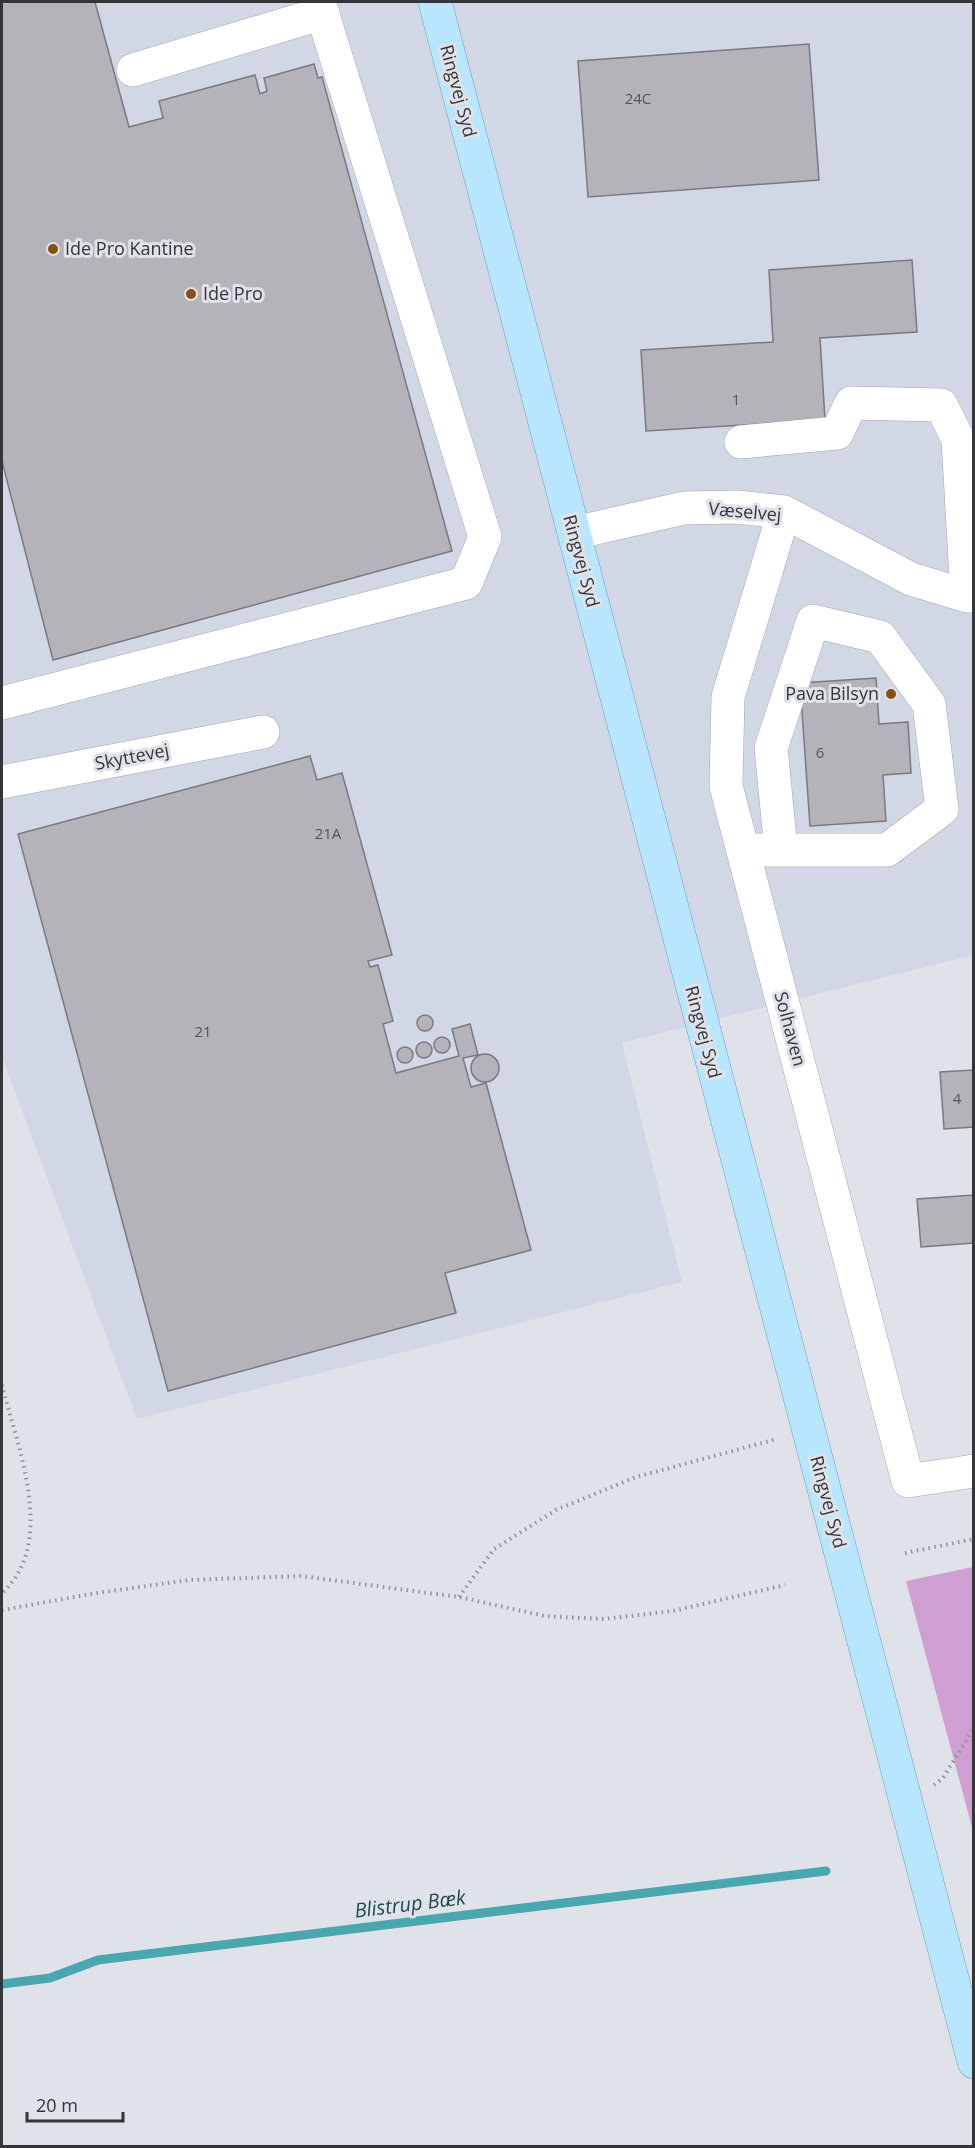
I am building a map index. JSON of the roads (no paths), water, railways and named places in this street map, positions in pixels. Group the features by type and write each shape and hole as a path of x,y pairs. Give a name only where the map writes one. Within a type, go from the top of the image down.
{"main road":[{"name":"Ringvej Syd","path":"435,2 974,2062"}],"street":[{"path":"2,703 466,583 485,537 321,8 133,70"},
{"path":"741,442 837,433 851,404 941,405 958,439 970,596"},
{"name":"Væselvej","path":"574,533 684,508 736,507 784,512 911,579 970,596"},
{"name":"Solhaven","path":"784,512 728,697 726,786 908,1481 974,1471"},
{"path":"744,850 781,850 887,850 942,809 929,704 880,637 813,621 771,748 781,850"},
{"name":"Skyttevej","path":"2,782 263,732"}],"waterway":[{"name":"Blistrup Bæk","path":"2,1984 50,1978 98,1960 826,1871"}],"place":[{"name":"Ide Pro Kantine","path":"53,249"},
{"name":"Ide Pro","path":"191,294"},
{"name":"Pava Bilsyn","path":"891,694"}]}
